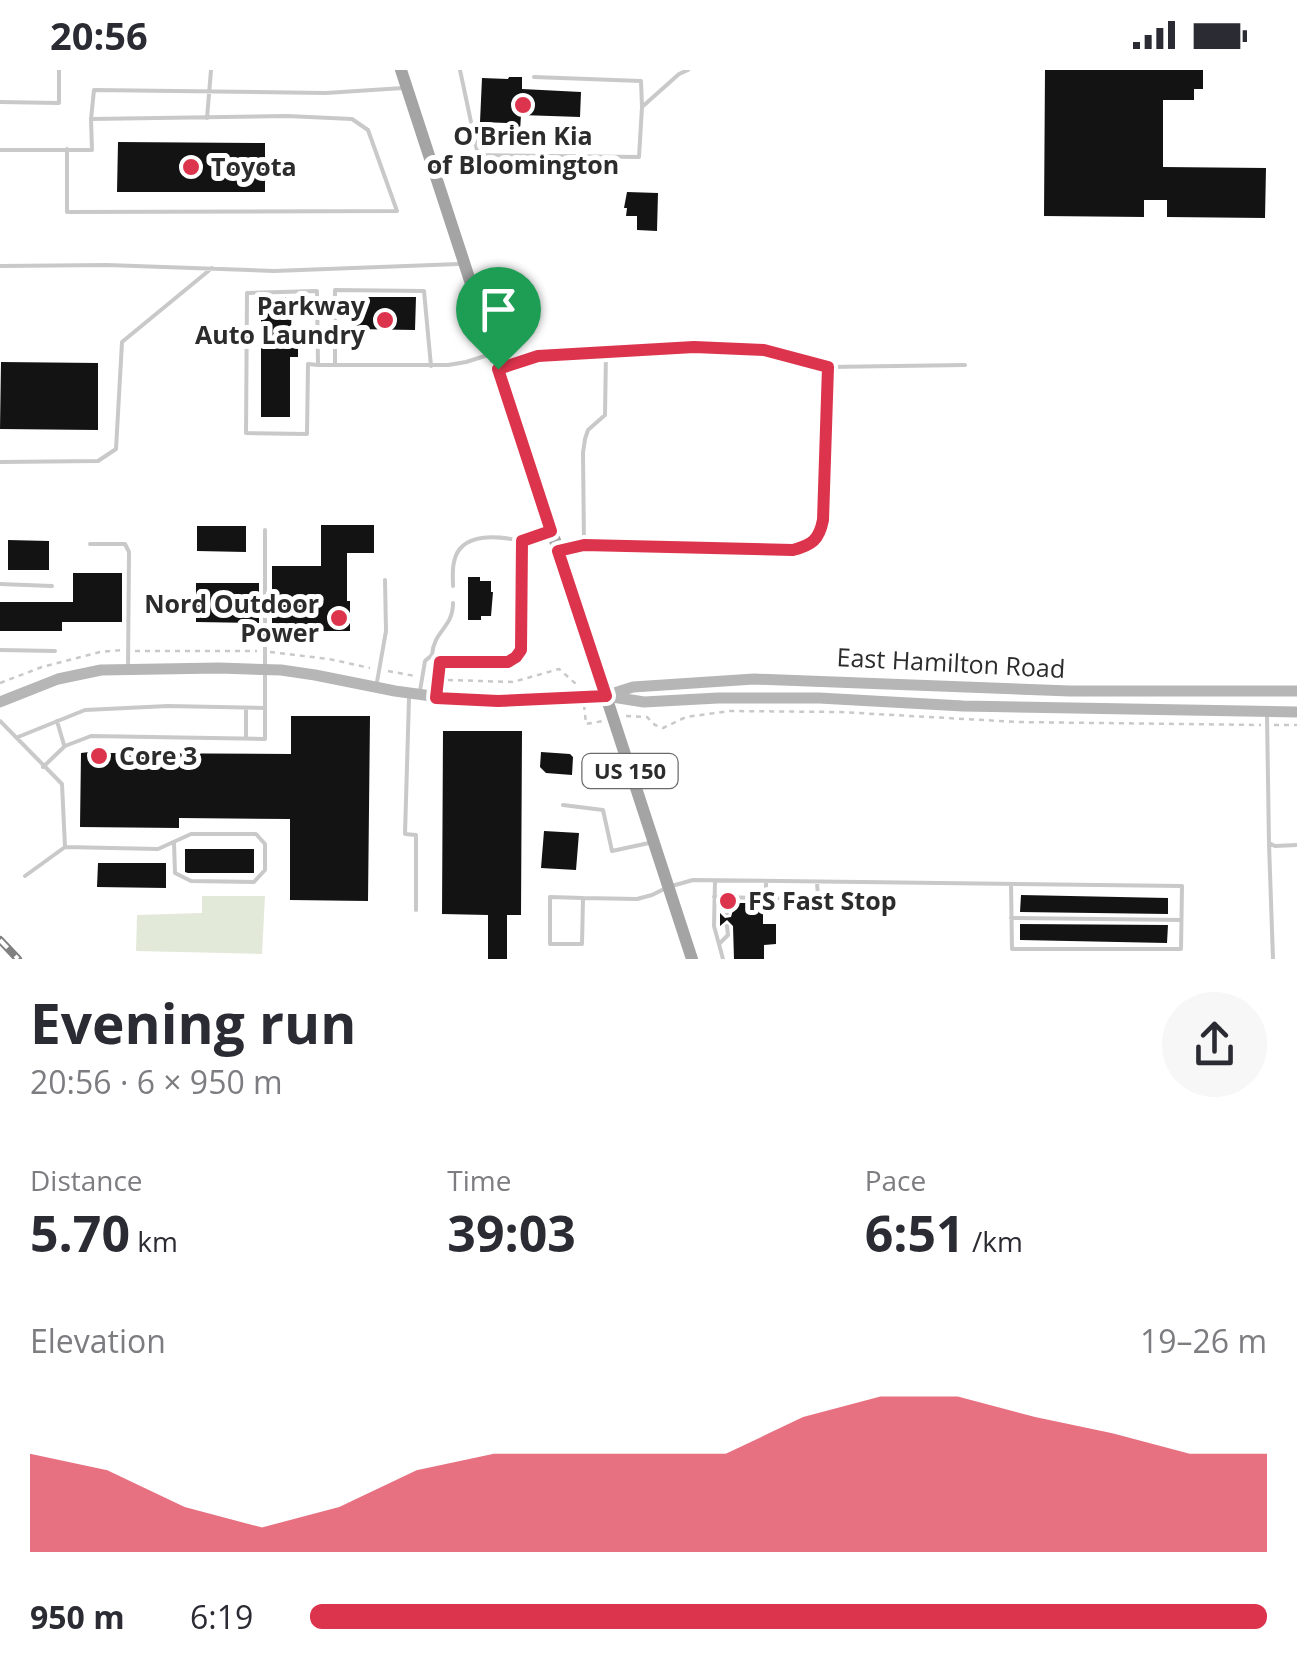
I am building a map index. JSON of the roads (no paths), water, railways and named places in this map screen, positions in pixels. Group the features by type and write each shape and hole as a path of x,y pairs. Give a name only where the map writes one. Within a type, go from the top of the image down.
{"main road":[{"name":"US 150","path":"400,70 692,959"},
{"name":"East Hamilton Road","path":"0,702 58,679 101,670 265,669 436,698 498,701 606,696 644,702 819,698 1069,710 1297,712"},
{"name":"East Hamilton Road","path":"606,696 633,686 754,678 1070,691 1297,691"}],"lane":[{"path":"0,102 59,103 59,70"},
{"path":"207,118 211,70"},
{"path":"460,70 478,155"},
{"path":"642,107 688,70"},
{"path":"432,168 468,154 639,157 641,81 534,78"},
{"path":"0,150 92,150 94,90 326,93 406,88"},
{"path":"67,150 68,212 397,211 368,130 352,119 91,119"},
{"path":"0,266 274,270 464,264"},
{"path":"0,462 98,461 116,449 122,342 212,268"},
{"path":"335,365 335,290 424,292 431,366"},
{"path":"318,365 318,292 247,293 246,433 307,434 308,364 318,365 431,366 466,362 493,353"},
{"path":"498,369 538,356 694,347 764,350 828,367 965,365"},
{"path":"584,545 583,453 588,430 604,415 606,352"},
{"path":"558,551 584,545 793,550 810,546 823,520 828,367"},
{"path":"42,766 65,746 91,736 266,739 265,530"},
{"path":"453,586 454,559 462,546 481,537 522,541 551,531"},
{"path":"432,656 440,662 508,662 516,657 521,650 522,541"},
{"path":"90,544 125,544 128,552 128,668"},
{"path":"376,687 386,631 386,580"},
{"path":"0,584 52,586"},
{"path":"432,656 433,641 453,618 453,603"},
{"path":"0,650 55,651"},
{"path":"416,910 416,835 405,834 414,694 425,661 432,656"},
{"path":"436,698 440,662"},
{"path":"16,738 84,710 168,706 265,708"},
{"path":"246,708 246,738"},
{"path":"1267,711 1273,959"},
{"path":"0,721 62,784 65,848"},
{"path":"57,721 65,746"},
{"path":"563,806 602,810 612,852 654,842"},
{"path":"25,876 65,848 158,848 190,834 256,834 264,844 265,870 254,882 191,881 175,872 174,842"},
{"path":"1269,843 1297,846"},
{"path":"583,898 582,944 550,944 550,897 637,899 693,880 1182,886 1181,949 1012,949 1011,884"},
{"path":"715,880 714,926 723,959"},
{"path":"766,881 766,898"},
{"path":"714,897 818,898 817,882"},
{"path":"727,898 727,913"},
{"path":"1011,918 1182,920"},
{"path":"718,944 728,935 728,926"}],"railway":[{"path":"0,940 18,959"}],"place":[{"name":"O'Brien Kia of Bloomington","path":"523,105"},
{"name":"Toyota","path":"191,167"},
{"name":"Parkway Auto Laundry","path":"385,320"},
{"name":"Nord Outdoor Power","path":"339,618"},
{"name":"Core 3","path":"99,756"},
{"name":"FS Fast Stop","path":"728,901"}]}
